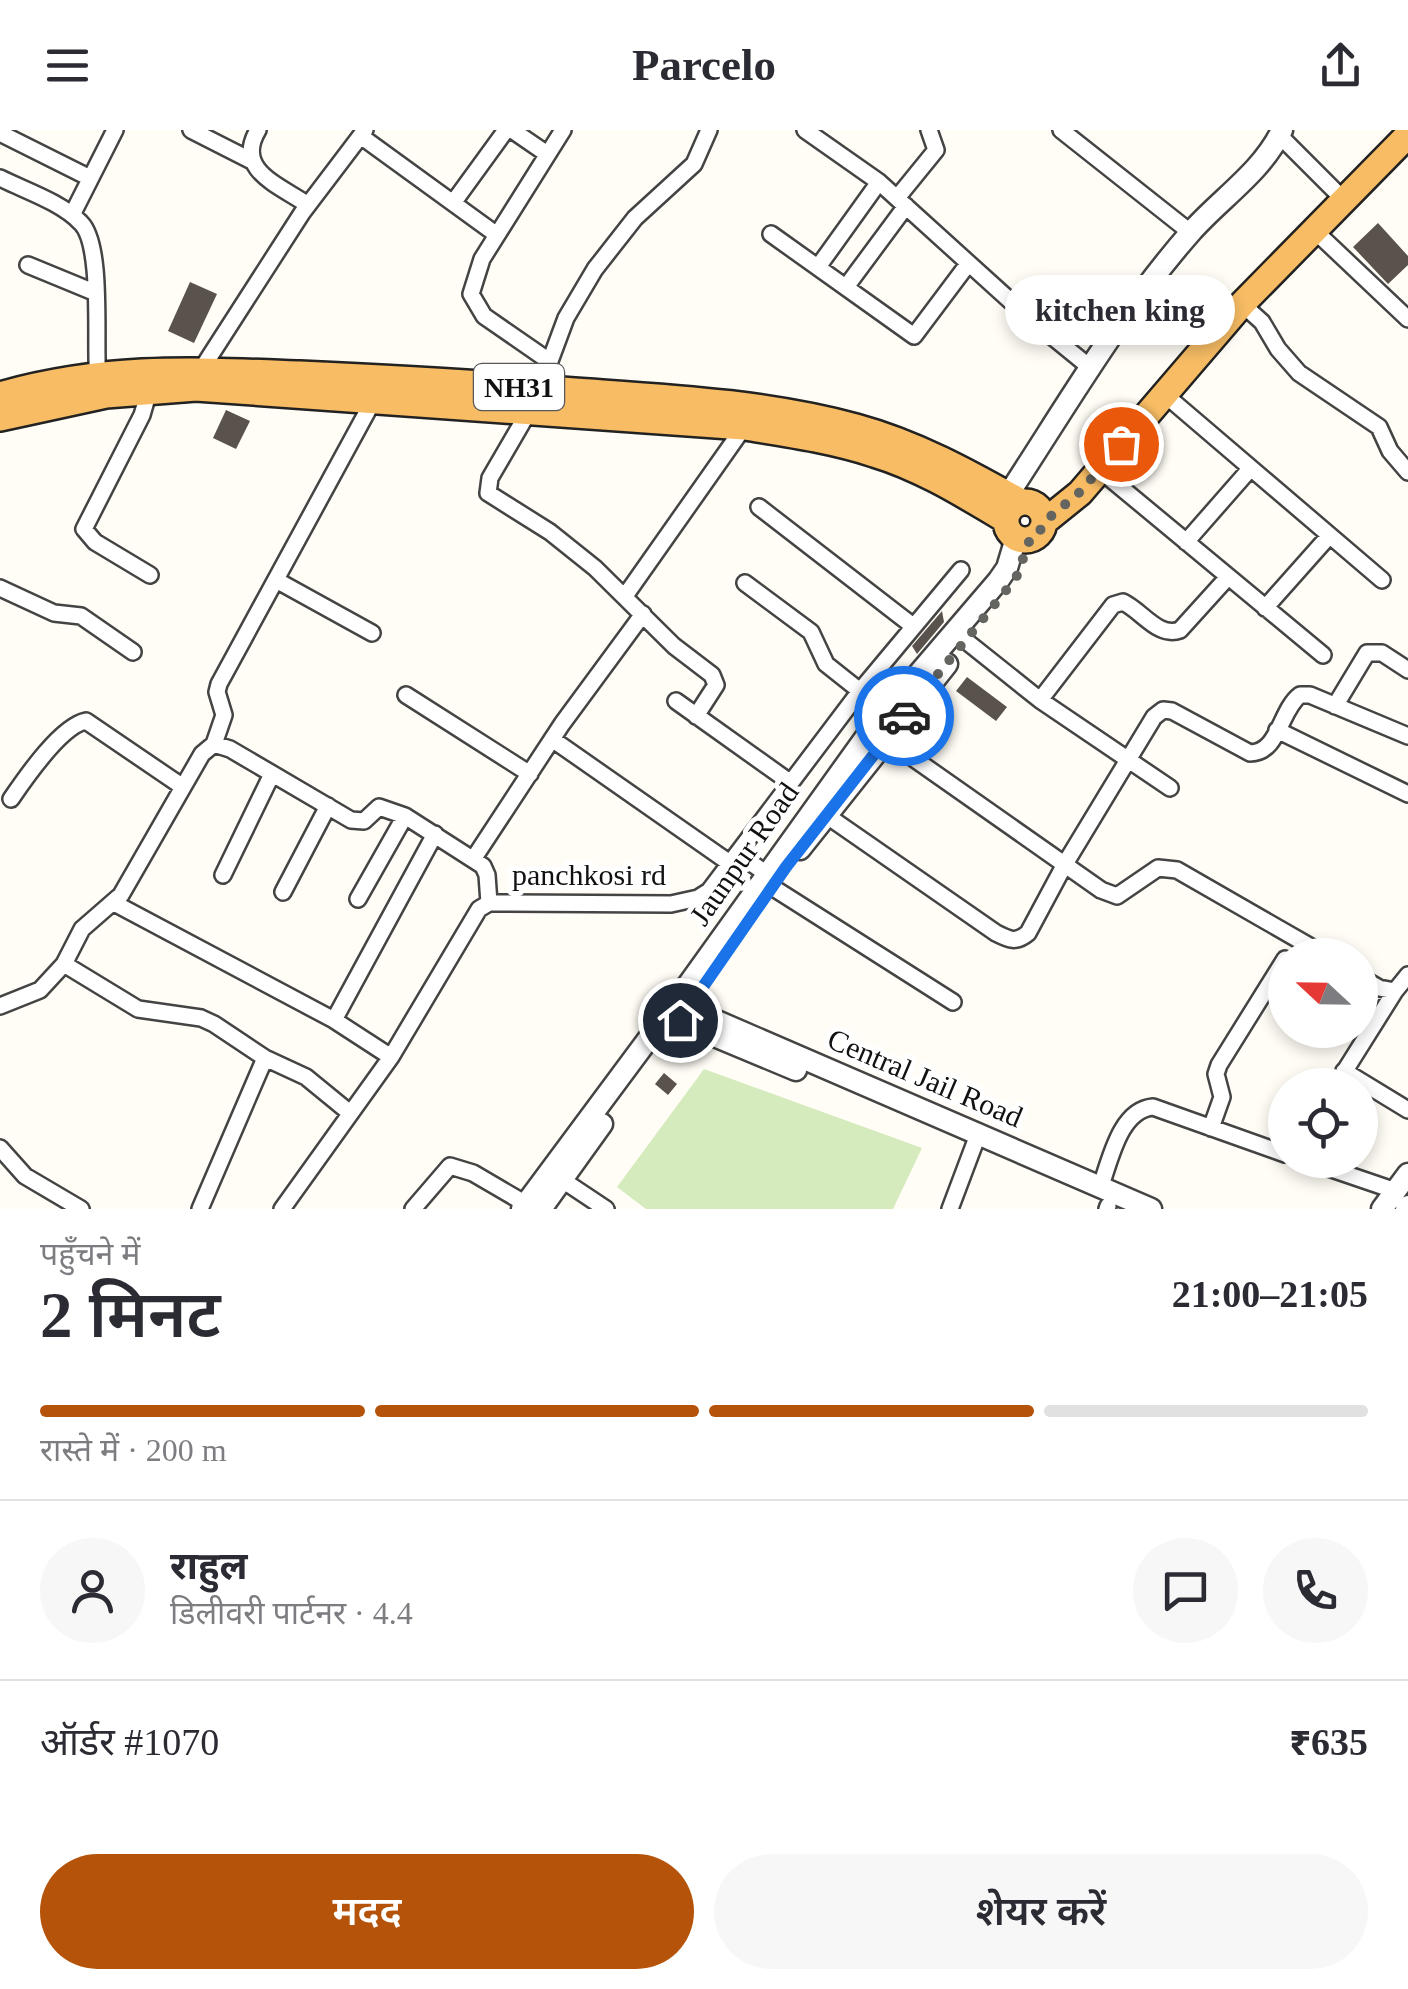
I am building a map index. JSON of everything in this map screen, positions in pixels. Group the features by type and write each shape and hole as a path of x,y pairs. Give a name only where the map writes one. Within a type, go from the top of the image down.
{"highway":[{"path":"1096,466 1234,297 1336,192 1404,138"},
{"path":"1023,518 1096,466 1242,304 1404,138"},
{"name":"NH31","path":"0,418 98,385 201,370 534,400 810,437 877,454 1023,518"},
{"name":"NH31","path":"0,394 63,378 148,391 196,388 373,401 534,400 768,406 902,442 959,468 1023,518"}],"street":[{"path":"72,215 115,130"},
{"path":"192,130 250,160 258,170 308,204"},
{"path":"250,160 248,151 258,130"},
{"path":"454,204 509,130 547,154"},
{"path":"549,361 484,316 471,294 474,276 496,234 562,130"},
{"path":"689,130 706,136 694,164 635,218 596,269 566,318 534,400 490,478 488,492 550,532 716,680 696,716"},
{"path":"807,130 879,182 968,264 1092,368"},
{"path":"846,288 936,150 929,130"},
{"path":"1066,132 1190,232"},
{"path":"0,133 90,178"},
{"path":"1281,133 1336,192"},
{"name":"Jaunpur Road","path":"530,1207 677,1012 873,728 1016,578 1023,518 1092,368 1190,232 1264,158 1281,133"},
{"path":"201,370 308,204 363,134 496,234"},
{"path":"0,178 72,215 85,226 91,240 96,294 98,385"},
{"path":"818,268 879,182"},
{"path":"1316,232 1408,319"},
{"path":"771,234 914,336 968,264"},
{"path":"28,265 96,294"},
{"path":"1242,304 1262,322 1299,373 1379,427 1395,460 1408,472"},
{"path":"148,391 142,415 84,528 95,542 150,575"},
{"path":"1163,393 1382,580"},
{"path":"0,1006 40,990 64,964 82,929 114,903 132,880 202,754 214,744 224,715 219,684 373,401"},
{"path":"625,596 744,427"},
{"path":"1096,466 1323,656"},
{"path":"1186,542 1250,470"},
{"path":"759,507 913,626"},
{"path":"1265,608 1328,536"},
{"name":"panchkosi rd","path":"282,1209 391,1057 479,908 489,903 671,904 698,898 709,891 860,691 961,570"},
{"path":"1040,700 1113,605 1123,602 1162,631 1171,633 1180,630 1228,577"},
{"path":"276,580 372,634"},
{"path":"745,583 811,632 826,664 860,691"},
{"path":"0,588 54,613 81,616 133,652"},
{"path":"474,858 552,739 643,614"},
{"path":"961,637 1040,700 1170,788"},
{"name":"Jaunpur Road","path":"770,880 886,739 961,637"},
{"path":"1335,706 1367,653 1382,653 1408,670"},
{"path":"826,815 1010,940 1020,939 1028,932 1154,718 1163,710 1172,711 1250,753 1259,753 1269,746 1300,694 1408,736"},
{"path":"406,695 530,774"},
{"path":"676,701 791,783"},
{"path":"12,799 26,776 69,730 86,721 184,787"},
{"path":"1278,730 1408,794"},
{"path":"552,739 953,1002"},
{"path":"886,739 1101,890 1118,896 1158,868 1178,870 1298,938"},
{"path":"214,744 230,748 358,822 379,807 406,816 474,858 487,875 489,903"},
{"path":"223,875 272,774"},
{"path":"283,892 328,806"},
{"path":"358,900 406,816"},
{"path":"334,1020 435,834"},
{"path":"114,903 334,1020 391,1057"},
{"path":"64,964 138,1010 201,1018 266,1058 298,1071 350,1113"},
{"path":"1346,1068 1408,975"},
{"path":"1211,1128 1222,1098 1216,1074 1219,1064 1268,986"},
{"path":"1378,987 1394,991"},
{"name":"Central Jail Road","path":"677,1012 977,1137 1107,1203 1151,1209"},
{"path":"200,1209 266,1058"},
{"path":"1378,1096 1408,1110"},
{"path":"1107,1203 1126,1124 1134,1113 1153,1107 1268,1148"},
{"path":"950,1209 977,1137"},
{"path":"0,1148 25,1176 81,1209"},
{"path":"414,1209 450,1166 473,1172 530,1207"},
{"path":"556,1176 606,1209"},
{"path":"1356,1178 1404,1195"},
{"path":"1382,1209 1404,1195"}],"green space":[{"path":"704,1069 922,1148 893,1209 646,1209 617,1187"}],"building":[{"path":"1378,223 1408,256 1408,265 1388,284 1353,247"},
{"path":"190,282 217,294 194,343 168,331"},
{"path":"226,410 250,421 236,449 213,438"},
{"path":"942,611 944,622 917,654 912,646"},
{"path":"967,677 1007,707 996,721 956,691"},
{"path":"664,1073 677,1084 668,1095 655,1084"}],"way so far":[{"path":"904,716 1016,578 1030,539 1080,492 1121,444"}],"place":[{"name":"kitchen king","path":"1121,444"}],"route":[{"path":"680,1020 786,867 904,716"}]}
